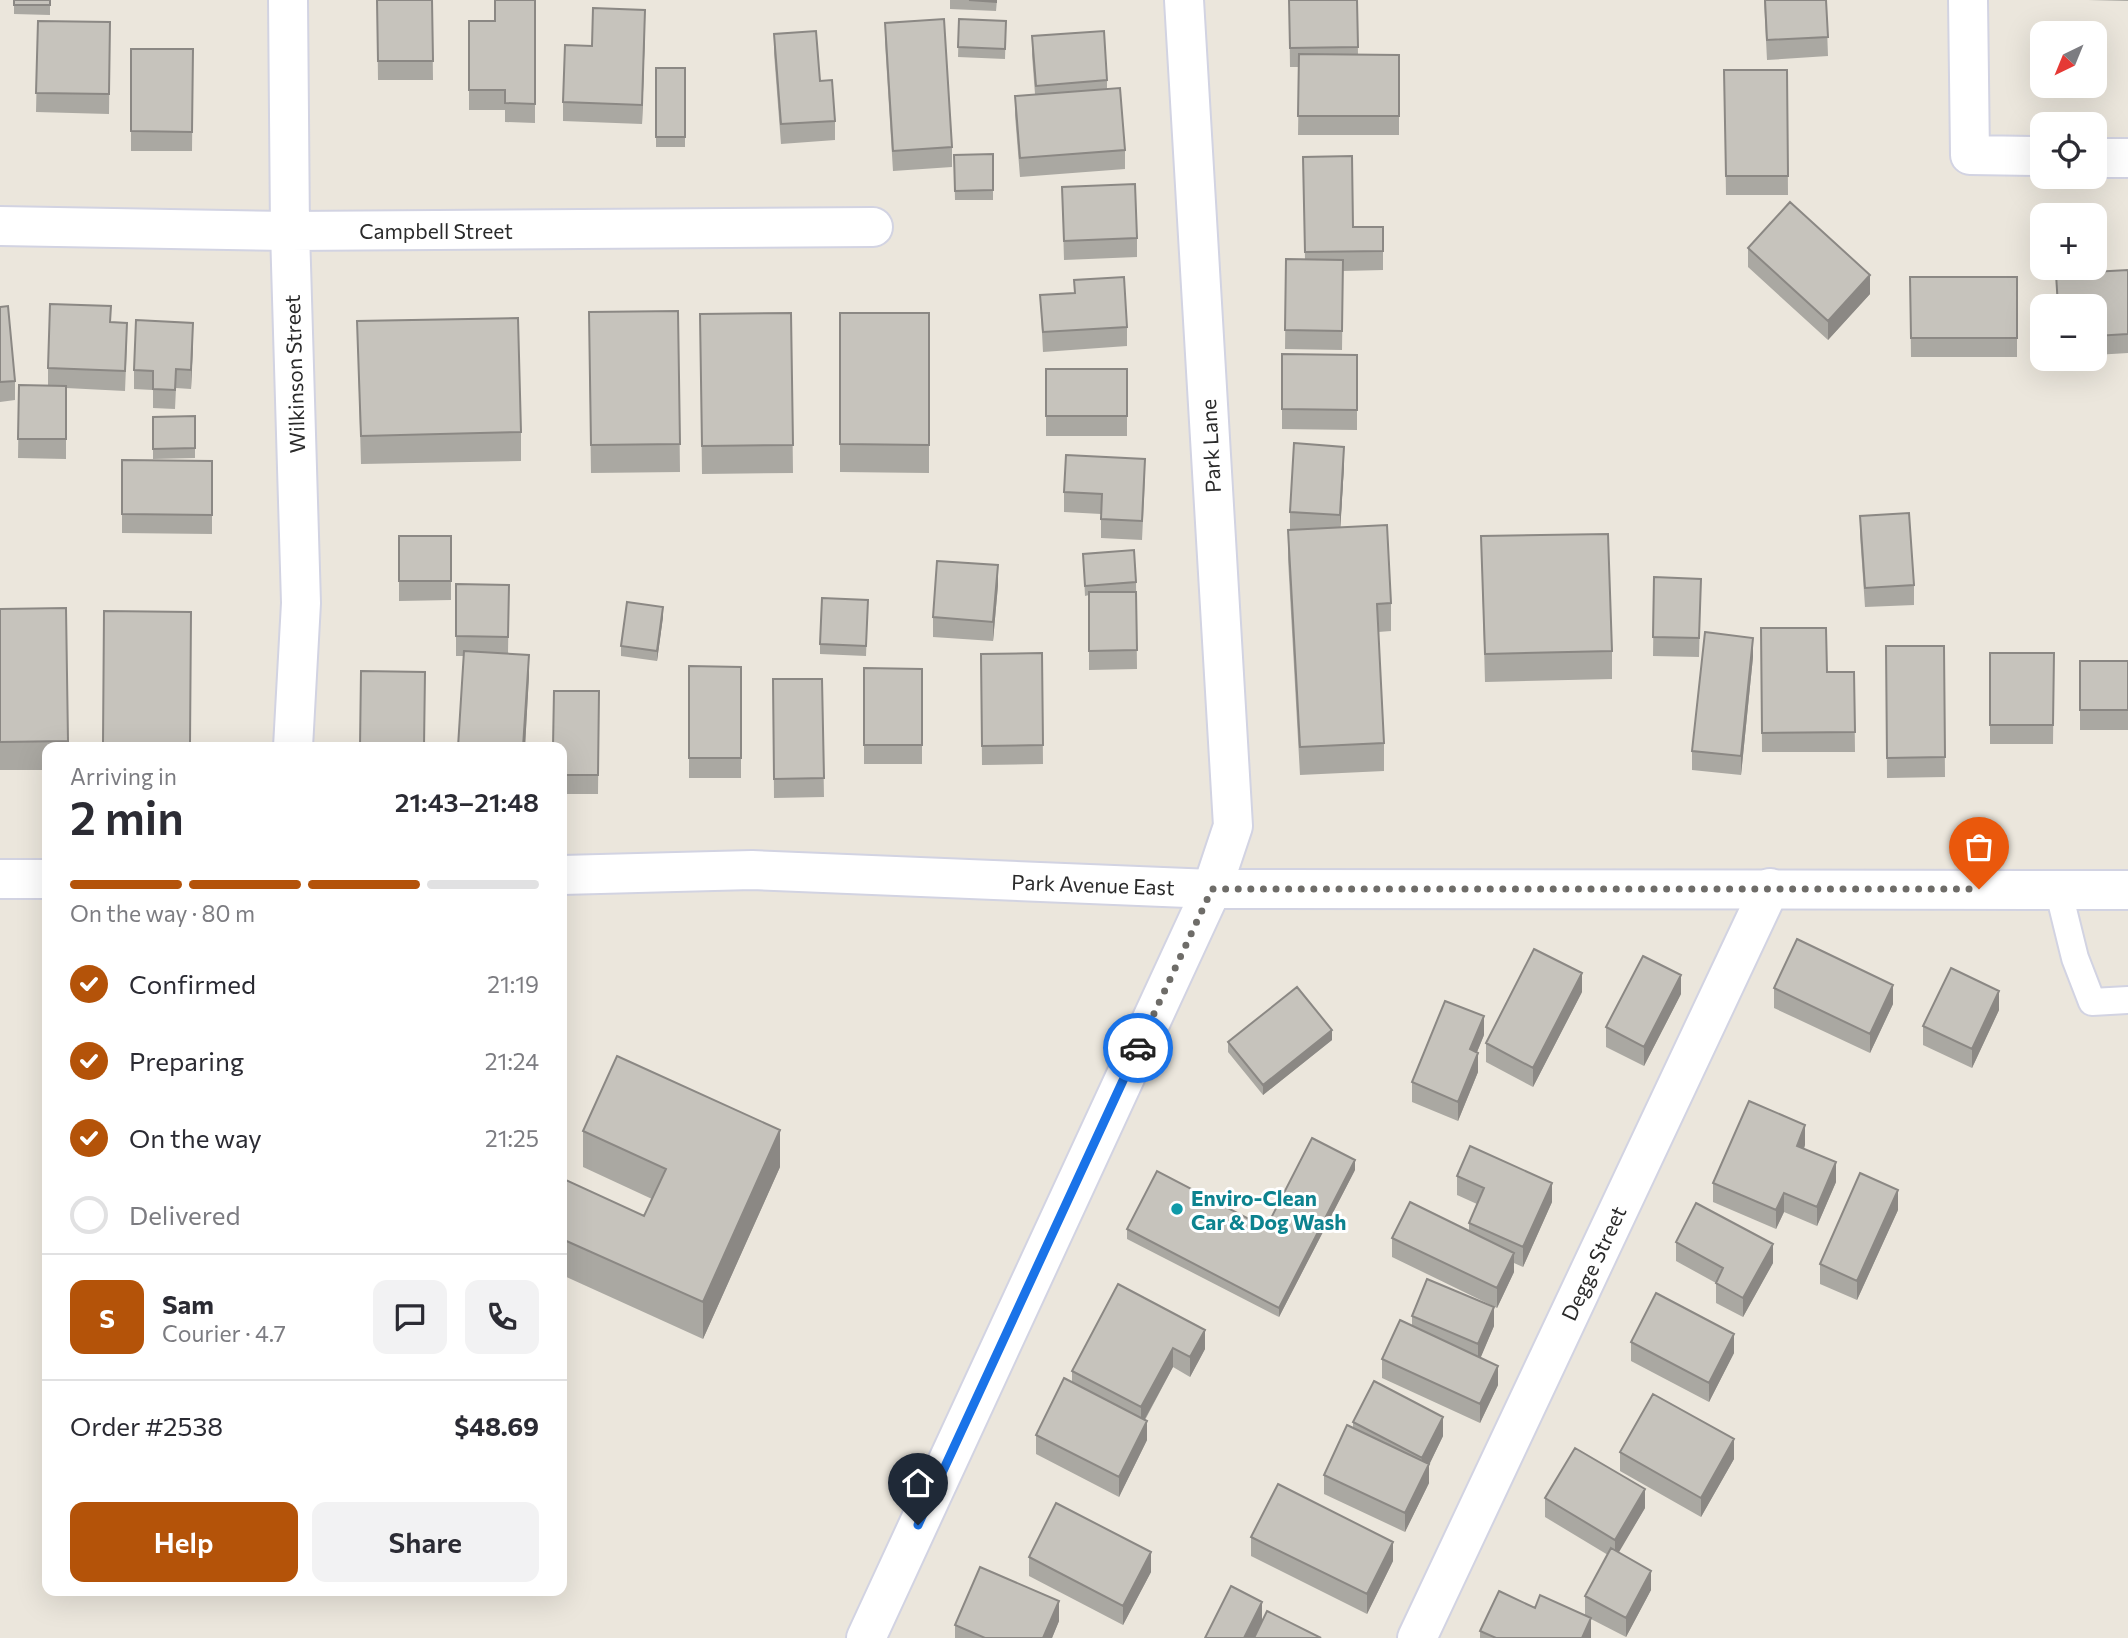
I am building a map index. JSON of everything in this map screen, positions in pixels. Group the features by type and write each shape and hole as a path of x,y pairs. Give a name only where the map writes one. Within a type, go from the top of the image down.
{"street":[{"name":"Wilkinson Street","path":"288,0 290,231 301,603 293,742"},
{"name":"Park Lane","path":"866,1638 1212,889 1233,826 1184,0"},
{"path":"1968,0 1970,155 2030,156"},
{"path":"2107,158 2128,158"},
{"name":"Campbell Street","path":"0,226 290,231 873,227"},
{"name":"Park Avenue East","path":"567,874 752,870 1212,889 2128,890"},
{"path":"0,879 42,879"},
{"name":"Degge Street","path":"1417,1638 1770,888"}],"lane":[{"path":"2058,889 2075,958 2092,1002 2128,1000"}],"building":[{"path":"14,0 50,0 50,5 14,5"},
{"path":"377,0 432,0 433,61 378,61"},
{"path":"495,0 535,0 535,104 505,103 505,90 469,90 469,21 495,21"},
{"path":"1289,0 1357,0 1358,47 1290,48"},
{"path":"1765,0 1826,0 1828,37 1767,40"},
{"path":"593,8 645,10 642,105 563,102 565,45 592,46"},
{"path":"944,19 952,147 893,151 885,23"},
{"path":"959,19 1006,21 1005,49 958,47"},
{"path":"38,21 110,22 109,94 36,93"},
{"path":"816,31 820,81 832,80 835,121 781,124 774,34"},
{"path":"1104,31 1107,80 1036,86 1032,36"},
{"path":"131,49 193,49 192,132 131,131"},
{"path":"1299,54 1399,55 1399,116 1298,116"},
{"path":"656,68 685,68 685,137 656,137"},
{"path":"1724,70 1787,70 1788,176 1726,176"},
{"path":"1120,88 1125,150 1020,158 1015,96"},
{"path":"993,154 993,190 955,191 954,155"},
{"path":"1352,156 1353,227 1383,227 1383,251 1305,252 1303,157"},
{"path":"1135,184 1137,238 1064,241 1062,187"},
{"path":"1790,202 1870,275 1828,321 1748,248"},
{"path":"1286,259 1343,260 1342,331 1285,330"},
{"path":"2128,270 2128,334 2107,335 2107,294 2057,294 2056,280 2107,280 2107,271"},
{"path":"1124,277 1127,327 1043,332 1040,295 1075,293 1074,280"},
{"path":"1910,277 2017,277 2017,338 1911,338"},
{"path":"50,304 111,306 110,322 127,323 125,371 48,368"},
{"path":"8,306 15,381 0,382 0,307"},
{"path":"678,311 680,444 591,445 589,312"},
{"path":"791,313 793,445 702,446 700,314"},
{"path":"840,313 929,313 929,445 840,444"},
{"path":"518,318 521,432 361,436 357,321"},
{"path":"136,320 193,323 191,370 176,369 175,390 153,389 153,371 134,370"},
{"path":"1282,354 1357,355 1357,410 1282,409"},
{"path":"1046,369 1127,369 1127,416 1046,416"},
{"path":"19,385 66,386 66,439 18,439"},
{"path":"195,416 195,448 153,449 153,417"},
{"path":"1294,443 1344,447 1340,515 1290,512"},
{"path":"1066,455 1145,459 1142,521 1101,519 1102,494 1064,492"},
{"path":"122,460 212,461 212,515 122,514"},
{"path":"1909,513 1914,585 1865,588 1860,516"},
{"path":"1387,525 1391,603 1377,604 1384,743 1300,747 1288,530"},
{"path":"1608,534 1612,651 1485,654 1481,536"},
{"path":"399,536 451,536 451,581 399,581"},
{"path":"1134,550 1136,582 1085,586 1083,554"},
{"path":"937,561 998,565 993,622 933,617"},
{"path":"1654,577 1701,579 1699,638 1653,637"},
{"path":"456,584 509,585 508,637 456,636"},
{"path":"1089,592 1136,592 1137,650 1089,651"},
{"path":"822,598 868,600 866,646 820,644"},
{"path":"627,602 663,607 657,651 621,646"},
{"path":"66,608 68,741 0,742 0,609"},
{"path":"104,611 191,612 190,742 103,742"},
{"path":"1761,628 1826,628 1827,672 1854,672 1855,732 1762,733"},
{"path":"1705,632 1753,638 1741,756 1692,751"},
{"path":"1886,646 1944,646 1945,757 1887,758"},
{"path":"464,651 529,655 523,742 458,742"},
{"path":"1042,653 1043,745 982,746 981,654"},
{"path":"1990,653 2054,653 2053,725 1990,725"},
{"path":"2080,661 2128,661 2128,710 2080,710"},
{"path":"689,666 741,667 741,758 689,758"},
{"path":"864,668 922,669 922,745 864,745"},
{"path":"361,671 425,672 424,742 360,742"},
{"path":"773,679 822,679 824,778 774,779"},
{"path":"554,691 599,691 598,775 567,775 567,742 553,742"},
{"path":"1797,939 1893,985 1870,1034 1774,988"},
{"path":"1534,949 1582,973 1533,1068 1486,1043"},
{"path":"1643,956 1681,975 1644,1047 1606,1027"},
{"path":"1951,968 1999,991 1972,1049 1923,1026"},
{"path":"1297,987 1332,1030 1263,1085 1228,1042"},
{"path":"1445,1001 1484,1016 1470,1049 1478,1053 1458,1102 1412,1082"},
{"path":"617,1056 780,1130 703,1302 567,1241 567,1180 644,1216 666,1169 583,1131"},
{"path":"1749,1101 1805,1125 1797,1146 1836,1162 1817,1207 1784,1193 1776,1210 1713,1183"},
{"name":"Enviro-Clean Car & Dog Wash","path":"1312,1138 1355,1160 1279,1308 1127,1229 1157,1171 1266,1228"},
{"path":"1470,1146 1552,1183 1523,1247 1469,1223 1484,1188 1457,1176"},
{"path":"1860,1173 1898,1190 1857,1281 1820,1264"},
{"path":"1410,1202 1514,1253 1497,1288 1392,1238"},
{"path":"1696,1203 1773,1244 1743,1298 1716,1283 1723,1268 1676,1242"},
{"path":"1427,1279 1494,1307 1478,1344 1412,1316"},
{"path":"1118,1284 1205,1330 1190,1357 1173,1348 1141,1407 1072,1371"},
{"path":"1656,1293 1734,1334 1709,1383 1631,1342"},
{"path":"1400,1320 1498,1366 1480,1404 1382,1359"},
{"path":"1064,1378 1147,1421 1119,1477 1036,1435"},
{"path":"1374,1381 1443,1417 1422,1458 1353,1422"},
{"path":"1653,1394 1734,1439 1701,1498 1620,1452"},
{"path":"1347,1425 1429,1464 1405,1513 1324,1475"},
{"path":"1575,1448 1645,1489 1615,1540 1545,1498"},
{"path":"1278,1484 1393,1542 1367,1594 1251,1537"},
{"path":"1056,1503 1151,1552 1123,1606 1029,1557"},
{"path":"1611,1548 1651,1571 1626,1618 1585,1596"},
{"path":"980,1567 1059,1601 1043,1638 985,1638 955,1625"},
{"path":"1231,1586 1262,1602 1244,1638 1205,1638"},
{"path":"1499,1591 1535,1608 1540,1595 1591,1618 1582,1638 1496,1638 1480,1631"},
{"path":"1267,1611 1321,1638 1254,1638"}],"way so far":[{"path":"1138,1048 1212,889 1979,889"}],"place":[{"name":"Enviro-Clean Car & Dog Wash","path":"1177,1209"}],"route":[{"path":"918,1525 1138,1048"}]}
